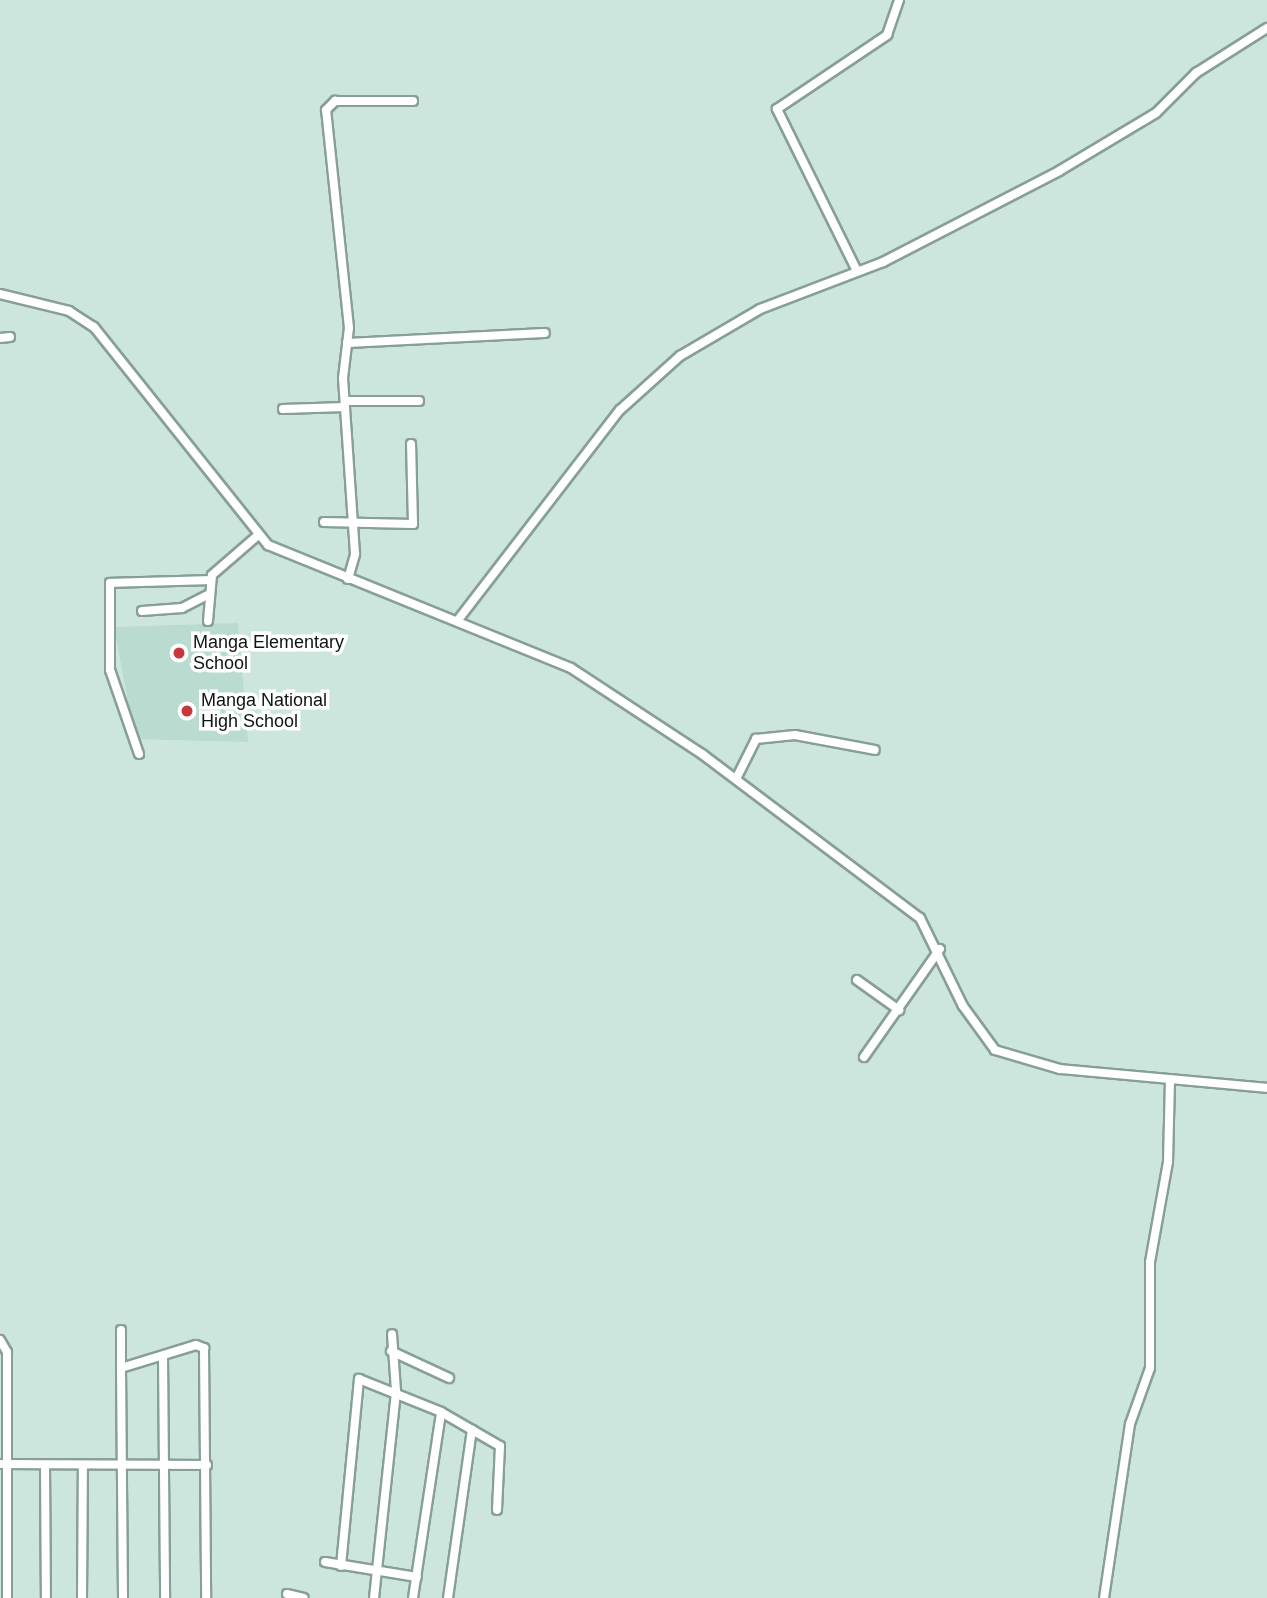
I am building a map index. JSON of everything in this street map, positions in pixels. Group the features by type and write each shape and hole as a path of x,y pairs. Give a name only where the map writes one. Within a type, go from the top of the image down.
{"street":[{"path":"857,271 777,108 887,35 899,0"},
{"path":"457,620 611,421 654,378 760,309 857,271 1059,171 1156,113 1196,73 1267,28"},
{"path":"348,579 355,554 345,404 347,344 326,110 335,101 413,101"},
{"path":"0,294 69,311 93,327 257,536 348,579 457,620 571,668 736,779 920,918 940,949 963,1006 1002,1055 1060,1069 1267,1088"},
{"path":"347,344 545,333"},
{"path":"0,338 10,337"},
{"path":"283,409 419,401"},
{"path":"324,522 352,526 413,524 411,444"},
{"path":"208,621 209,580 257,536"},
{"path":"139,754 110,670 110,583 209,580"},
{"path":"142,611 182,608 207,595"},
{"path":"736,779 756,739 796,735 875,750"},
{"path":"864,1057 940,949"},
{"path":"857,980 899,1010"},
{"path":"1104,1598 1130,1424 1150,1368 1150,1262 1168,1162 1170,1081"},
{"path":"121,1331 123,1598"},
{"path":"374,1598 396,1391 391,1351 392,1334"},
{"path":"0,1340 7,1352 2,1464 6,1598"},
{"path":"121,1368 196,1345 204,1348 206,1598"},
{"path":"391,1351 450,1378"},
{"path":"163,1356 165,1598"},
{"path":"341,1566 355,1384 362,1379 441,1412 502,1447 498,1510"},
{"path":"414,1598 441,1412"},
{"path":"448,1598 472,1430"},
{"path":"2,1464 162,1467 207,1465"},
{"path":"45,1465 46,1598"},
{"path":"82,1598 83,1466"},
{"path":"325,1562 378,1574 417,1577"},
{"path":"287,1594 304,1598"}],"shaded area":[{"path":"238,623 248,742 135,739 114,627"}],"place":[{"name":"Manga Elementary School","path":"179,653"},
{"name":"Manga National High School","path":"187,711"}]}
